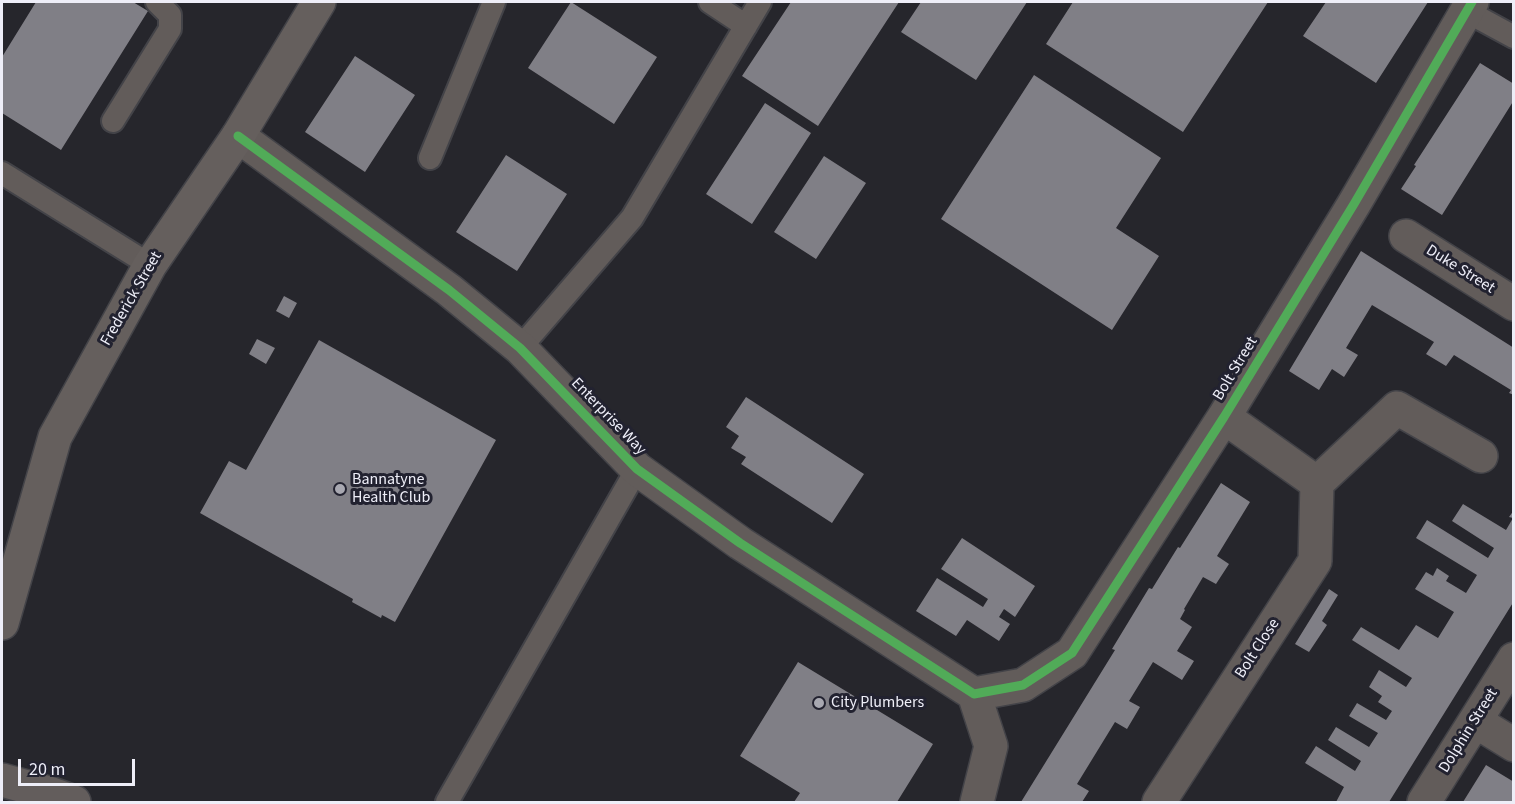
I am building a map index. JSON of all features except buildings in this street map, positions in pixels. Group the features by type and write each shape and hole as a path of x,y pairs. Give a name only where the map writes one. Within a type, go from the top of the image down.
{"main road":[{"path":"2,780 74,802"}],"street":[{"name":"Frederick Street","path":"2,623 55,437 150,266 238,136 319,2"},
{"name":"Bolt Street","path":"974,694 1023,685 1072,653 1224,417 1354,204 1469,6"},
{"name":"Enterprise Way","path":"238,136 442,285 520,348 637,469 740,543 974,694"},
{"name":"Duke Street","path":"1406,236 1514,304"},
{"path":"1224,417 1317,483 1397,408 1481,456"},
{"name":"Bolt Close","path":"1159,802 1315,561 1317,483"},
{"name":"Dolphin Street","path":"1424,802 1514,659"},
{"path":"974,694 991,746 977,802"},
{"path":"1475,721 1514,745"}],"lane":[{"path":"113,121 170,29 170,15 157,2"},
{"path":"430,158 494,2"},
{"path":"711,2 746,26"},
{"path":"520,348 632,218 760,2"},
{"path":"1469,6 1514,37"},
{"path":"2,173 150,266"},
{"path":"447,802 637,469"}],"cycle path":[{"path":"238,136 449,290 520,348 637,469 740,543 974,694 1023,685 1072,653 1224,417 1354,204 1472,2"}],"place":[{"name":"Bannatyne Health Club","path":"340,489"},
{"name":"City Plumbers","path":"819,703"}]}
